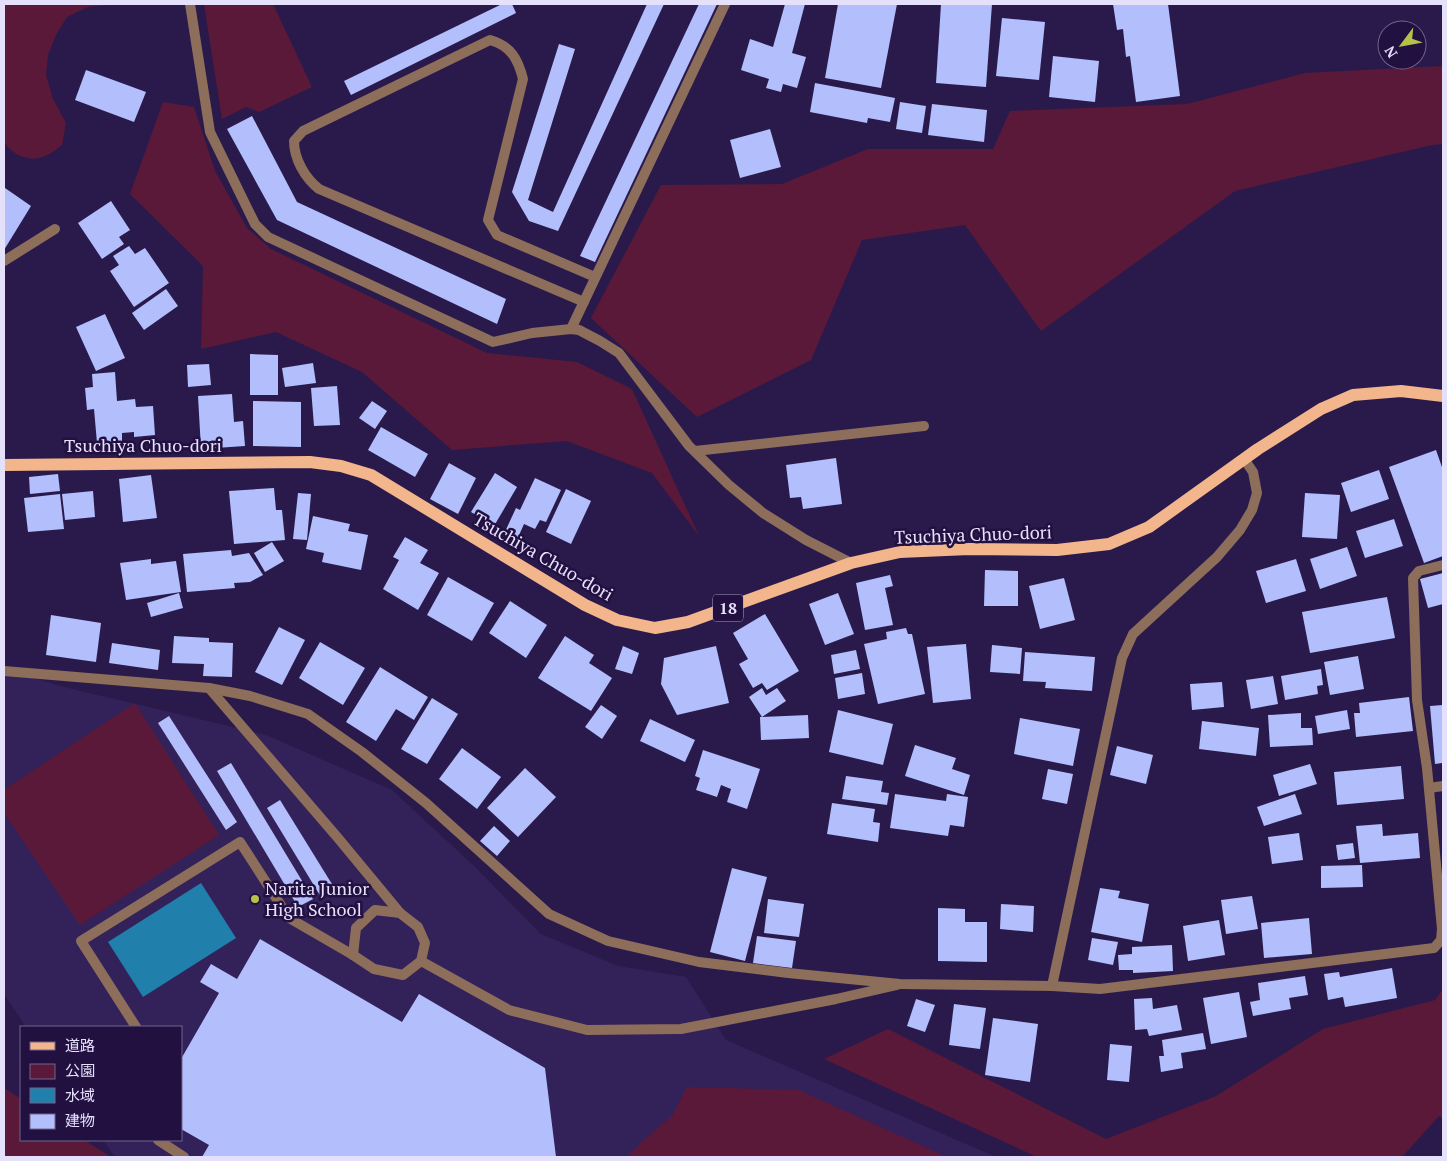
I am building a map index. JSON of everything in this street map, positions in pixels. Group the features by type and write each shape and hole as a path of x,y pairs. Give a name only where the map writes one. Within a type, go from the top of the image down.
{"main road":[{"name":"Tsuchiya Chuo-dori","path":"4,465 310,462 341,466 372,475 585,606 618,620 655,628 688,622 851,563 900,552 969,549 1057,550 1109,544 1149,527 1244,459 1321,409 1353,394 1400,391 1443,396"}],"street":[{"path":"190,4 210,132 255,224 268,236 493,342 532,333 571,329 579,330 619,353 695,451 729,485 763,513 806,540 851,563"},
{"path":"571,329 724,4"},
{"path":"584,302 319,189 309,181 294,151 294,141 303,131 490,40 501,43 511,52 520,67 523,79 488,220 497,235 595,276"},
{"path":"4,261 55,229"},
{"path":"695,451 924,426"},
{"path":"1052,986 1122,658 1133,634 1217,557 1240,530 1252,510 1257,493 1253,472 1244,459"},
{"path":"4,671 209,688 250,696 308,714 362,752 426,803 497,865 549,914 608,941 699,962 900,984 1052,986 1100,989 1434,948 1442,939 1429,788 1417,700 1413,578 1419,571 1443,564"},
{"path":"135,1026 82,940 240,842 289,918 354,955 374,969 403,975 421,961 425,943 418,927 400,913 209,688"},
{"path":"1429,788 1443,786"},
{"path":"354,955 356,928 375,910 400,913"},
{"path":"421,961 509,1010 588,1030 681,1029 836,999 900,984"},
{"path":"160,1141 184,1157"}],"shaded area":[{"name":"Narita Junior High School","path":"4,669 64,687 266,735 392,790 473,865 541,934 618,966 686,977 726,1040 996,1157 115,1157 104,1141 182,1141 182,1026 25,1026 4,994"}],"green space":[{"path":"4,4 118,4 88,7 67,17 56,35 48,55 46,75 53,99 66,123 62,145 39,158 27,158 17,154 4,142"},
{"path":"204,4 273,4 312,87 259,112 246,107 222,119"},
{"path":"1443,66 1443,144 1235,191 1041,331 965,225 862,240 811,360 697,417 591,318 661,185 782,184 868,149 993,149 1010,111 1187,104 1305,73 1377,69 1427,70 1427,67"},
{"path":"163,102 194,107 215,171 247,228 271,249 487,353 577,362 632,389 699,536 652,473 567,441 452,450 362,372 276,332 201,349 203,266 130,194"},
{"path":"135,703 219,835 80,925 4,813 5,789"},
{"path":"1443,989 1443,1118 1439,1116 1402,1157 1037,1157 824,1059 888,1029 1106,1139 1216,1096 1323,1029 1435,1000"},
{"path":"687,1087 799,1090 947,1157 626,1157 672,1116"},
{"path":"4,1088 20,1098 20,1141 86,1141 111,1157 4,1157"}],"water":[{"path":"201,883 236,938 143,997 108,942"}],"building":[{"path":"502,4 512,4 516,13 351,95 344,81"},
{"path":"647,4 664,4 558,231 529,221 512,192 559,44 575,49 528,200 553,212"},
{"path":"699,4 717,4 595,262 580,256"},
{"path":"785,4 805,4 792,53 806,57 797,88 783,84 781,92 766,88 769,79 741,70 750,39 773,47"},
{"path":"838,4 897,4 881,88 825,78"},
{"path":"941,4 992,4 986,87 936,83"},
{"path":"1113,4 1168,4 1180,96 1136,102 1130,56 1126,57 1123,29 1117,30"},
{"path":"1002,18 1045,22 1039,80 996,76"},
{"path":"1053,56 1099,61 1095,102 1049,97"},
{"path":"86,70 146,92 134,122 75,100"},
{"path":"815,83 895,98 890,122 868,118 867,123 810,112"},
{"path":"900,102 926,106 922,133 896,129"},
{"path":"932,104 987,110 984,142 928,135"},
{"path":"252,116 297,202 506,299 497,324 277,220 227,129"},
{"path":"770,129 781,167 740,178 730,140"},
{"path":"5,188 31,206 4,250 4,190"},
{"path":"111,201 130,230 119,237 124,244 102,259 78,223"},
{"path":"129,246 135,254 145,248 169,283 134,307 110,271 119,265 113,256"},
{"path":"166,289 178,306 144,330 132,313"},
{"path":"105,314 125,358 96,371 76,327"},
{"path":"250,354 278,355 278,395 250,395"},
{"path":"313,363 316,383 285,387 282,368"},
{"path":"209,364 211,385 188,387 187,365"},
{"path":"115,372 117,401 135,399 136,407 153,406 155,435 134,437 134,432 122,433 122,441 97,443 94,409 87,410 85,388 93,387 92,374"},
{"path":"337,386 340,425 314,426 311,388"},
{"path":"232,394 234,422 243,421 245,446 201,449 198,396"},
{"path":"253,401 301,402 301,447 253,446"},
{"path":"372,401 387,411 375,429 359,418"},
{"path":"381,427 428,454 415,477 368,450"},
{"path":"1436,450 1443,470 1443,556 1424,563 1389,467"},
{"path":"836,458 842,504 803,509 801,497 790,498 786,465"},
{"path":"449,463 476,478 458,514 430,499"},
{"path":"1379,470 1389,499 1351,512 1341,483"},
{"path":"495,473 517,487 494,526 471,512"},
{"path":"58,474 60,491 30,494 29,477"},
{"path":"151,475 157,518 123,522 119,479"},
{"path":"535,478 561,490 546,522 540,520 535,529 524,524 516,542 503,536 516,508 520,510"},
{"path":"274,488 276,510 282,510 285,540 234,544 229,491"},
{"path":"566,489 591,501 571,544 546,532"},
{"path":"93,491 95,517 65,520 62,494"},
{"path":"298,493 311,494 307,540 293,539"},
{"path":"1305,493 1340,495 1337,539 1302,537"},
{"path":"60,494 64,529 28,532 24,498"},
{"path":"313,516 350,524 348,531 368,535 361,570 322,562 324,553 306,549"},
{"path":"1394,519 1403,546 1365,558 1356,531"},
{"path":"405,537 428,550 420,563 439,573 418,610 383,589 399,560 393,557"},
{"path":"272,542 284,561 265,572 254,553"},
{"path":"1347,547 1357,576 1320,589 1310,559"},
{"path":"231,550 232,556 249,553 263,575 250,582 234,583 235,588 187,592 183,554"},
{"path":"151,559 151,564 176,561 181,592 126,600 120,563"},
{"path":"1296,559 1306,591 1266,603 1256,571"},
{"path":"985,570 1018,571 1018,606 984,606"},
{"path":"1443,573 1443,604 1428,608 1420,579"},
{"path":"890,575 893,586 885,588 893,625 865,630 856,583"},
{"path":"448,577 494,603 472,641 427,615"},
{"path":"1064,578 1075,620 1040,629 1029,586"},
{"path":"179,593 183,608 151,617 147,603"},
{"path":"838,593 854,634 825,645 809,604"},
{"path":"1387,597 1395,638 1310,653 1302,612"},
{"path":"510,601 547,625 526,658 489,633"},
{"path":"765,614 799,671 767,690 762,683 753,688 739,664 748,659 733,633"},
{"path":"51,615 101,623 96,662 46,655"},
{"path":"279,627 305,640 282,685 255,672"},
{"path":"906,628 908,634 912,634 925,694 878,704 864,644 887,639 886,632"},
{"path":"174,636 209,638 209,642 233,643 232,677 203,676 204,664 172,663"},
{"path":"565,636 594,655 589,663 612,678 591,711 538,678"},
{"path":"320,642 365,668 343,705 299,678"},
{"path":"112,643 160,650 158,670 109,663"},
{"path":"966,644 971,699 933,703 927,647"},
{"path":"992,645 1022,648 1020,674 990,672"},
{"path":"623,646 639,653 632,674 615,669"},
{"path":"716,646 729,703 677,715 661,684 664,658"},
{"path":"856,650 860,669 834,674 831,655"},
{"path":"1025,652 1095,657 1092,691 1045,688 1046,682 1023,681"},
{"path":"1358,656 1364,689 1330,695 1324,662"},
{"path":"380,667 428,697 414,720 396,709 376,741 346,722"},
{"path":"1321,669 1323,685 1317,686 1318,694 1285,700 1281,676"},
{"path":"862,673 865,694 838,699 835,678"},
{"path":"1273,676 1278,704 1251,709 1246,680"},
{"path":"1222,682 1224,707 1192,710 1190,684"},
{"path":"762,688 766,695 777,688 786,701 762,717 749,697"},
{"path":"1409,697 1413,731 1356,737 1354,713 1360,713 1359,703"},
{"path":"432,698 458,714 427,764 401,749"},
{"path":"601,705 617,716 602,739 585,727"},
{"path":"1443,705 1443,758 1442,763 1435,764 1430,706"},
{"path":"838,710 893,724 883,765 829,752"},
{"path":"1347,710 1350,729 1318,734 1315,716"},
{"path":"1301,713 1301,728 1312,728 1313,745 1270,747 1268,715"},
{"path":"808,715 809,738 761,740 760,717"},
{"path":"169,716 237,822 226,830 158,723"},
{"path":"1020,718 1080,729 1073,766 1014,754"},
{"path":"650,719 695,740 685,762 640,741"},
{"path":"1202,721 1259,728 1256,756 1199,749"},
{"path":"915,745 956,758 952,769 970,775 964,795 905,776"},
{"path":"1117,746 1153,755 1146,784 1110,775"},
{"path":"462,748 501,777 477,809 439,779"},
{"path":"703,750 760,769 747,809 727,802 731,789 721,785 717,797 696,790 700,778 695,776"},
{"path":"231,763 313,899 298,907 217,771"},
{"path":"1310,764 1317,784 1279,796 1273,775"},
{"path":"1401,766 1404,799 1337,805 1334,772"},
{"path":"525,768 556,797 518,837 487,808"},
{"path":"1048,769 1073,774 1067,804 1042,799"},
{"path":"846,776 883,781 881,792 889,793 887,805 842,799"},
{"path":"895,794 946,801 947,794 968,797 964,827 950,825 948,836 890,828"},
{"path":"1295,794 1302,814 1264,826 1257,807"},
{"path":"280,800 335,889 321,897 267,808"},
{"path":"832,803 875,809 873,822 880,823 878,842 827,834"},
{"path":"1382,824 1383,836 1418,833 1420,858 1360,863 1356,826"},
{"path":"494,826 510,841 497,856 480,841"},
{"path":"1299,833 1303,860 1272,864 1268,837"},
{"path":"1353,843 1355,858 1338,860 1336,845"},
{"path":"1362,865 1363,887 1321,888 1321,866"},
{"path":"732,868 767,877 745,961 710,952"},
{"path":"1100,888 1120,891 1118,898 1149,904 1142,942 1091,932"},
{"path":"1252,896 1258,929 1226,934 1221,900"},
{"path":"768,899 804,904 799,937 764,933"},
{"path":"1001,904 1034,906 1033,932 1000,929"},
{"path":"938,908 965,909 965,922 987,922 987,962 938,961"},
{"path":"1309,918 1312,954 1264,958 1261,923"},
{"path":"1219,920 1225,955 1188,961 1183,926"},
{"path":"757,936 796,941 792,968 753,963"},
{"path":"1092,938 1118,942 1113,965 1088,960"},
{"path":"260,939 402,1022 419,994 545,1068 556,1157 202,1157 209,1145 182,1130 182,1057 219,993 200,982 211,964 237,979"},
{"path":"1172,945 1173,971 1133,973 1133,970 1119,970 1118,955 1132,954 1132,947"},
{"path":"1392,968 1397,998 1345,1007 1343,997 1328,1000 1324,974 1339,972 1340,977"},
{"path":"1305,976 1308,995 1289,998 1291,1009 1253,1016 1250,1002 1260,1000 1258,983"},
{"path":"1239,992 1247,1037 1211,1044 1203,998"},
{"path":"1152,998 1153,1009 1177,1005 1182,1030 1149,1036 1147,1029 1135,1030 1134,999"},
{"path":"916,999 935,1005 925,1032 907,1026"},
{"path":"954,1004 986,1008 980,1049 949,1045"},
{"path":"993,1018 1038,1024 1030,1082 985,1075"},
{"path":"1203,1033 1206,1049 1181,1053 1183,1068 1161,1072 1159,1056 1164,1056 1162,1040"},
{"path":"1110,1044 1132,1046 1129,1082 1107,1080"}],"place":[{"name":"Narita Junior High School","path":"255,899"}]}
